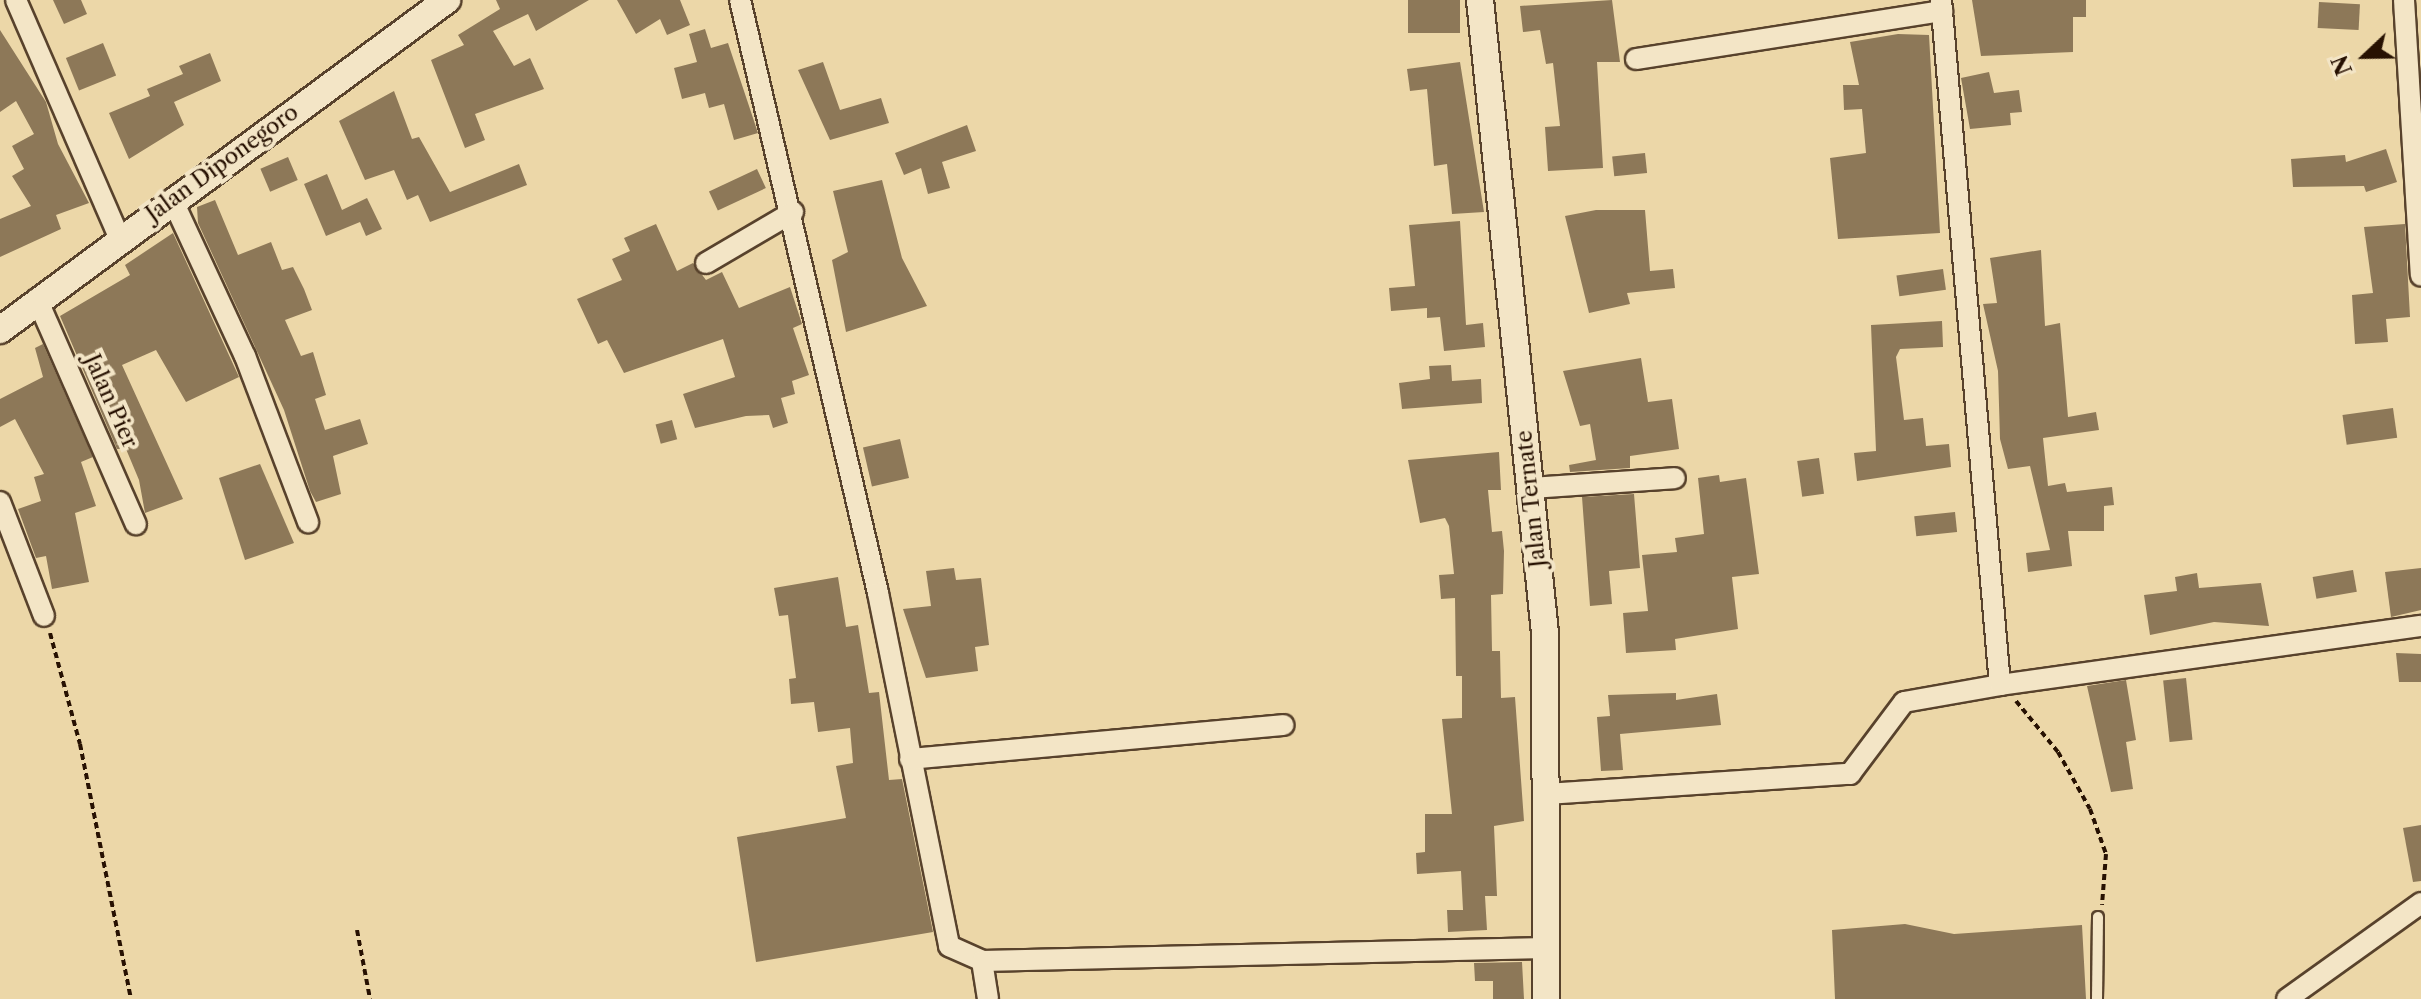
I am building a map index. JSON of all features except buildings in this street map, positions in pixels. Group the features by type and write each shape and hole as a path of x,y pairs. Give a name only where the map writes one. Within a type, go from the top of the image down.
{"street":[{"path":"16,0 120,239"},
{"name":"Jalan Diponegoro","path":"0,330 172,199 447,0"},
{"path":"740,0 793,212 910,759 945,938 955,953 982,961 1546,948"},
{"name":"Jalan Ternate","path":"1480,0 1545,633 1546,999"},
{"path":"2404,0 2421,275"},
{"path":"1636,59 1942,5 2000,685"},
{"path":"172,199 245,356 308,522"},
{"path":"706,263 793,212"},
{"name":"Jalan Pier","path":"37,299 136,524"},
{"path":"1530,488 1675,478"},
{"path":"0,502 44,616"},
{"path":"1545,794 1850,774 1904,702 2000,685 2421,626"},
{"path":"910,759 1283,725"},
{"path":"2287,999 2421,903"},
{"path":"982,961 988,999"}],"lane":[{"path":"2097,999 2098,917"}],"path":[{"path":"44,616 80,744 131,999"},
{"path":"2000,685 2058,752 2090,809 2106,854 2107,890 2098,917"},
{"path":"357,930 370,999"}]}
